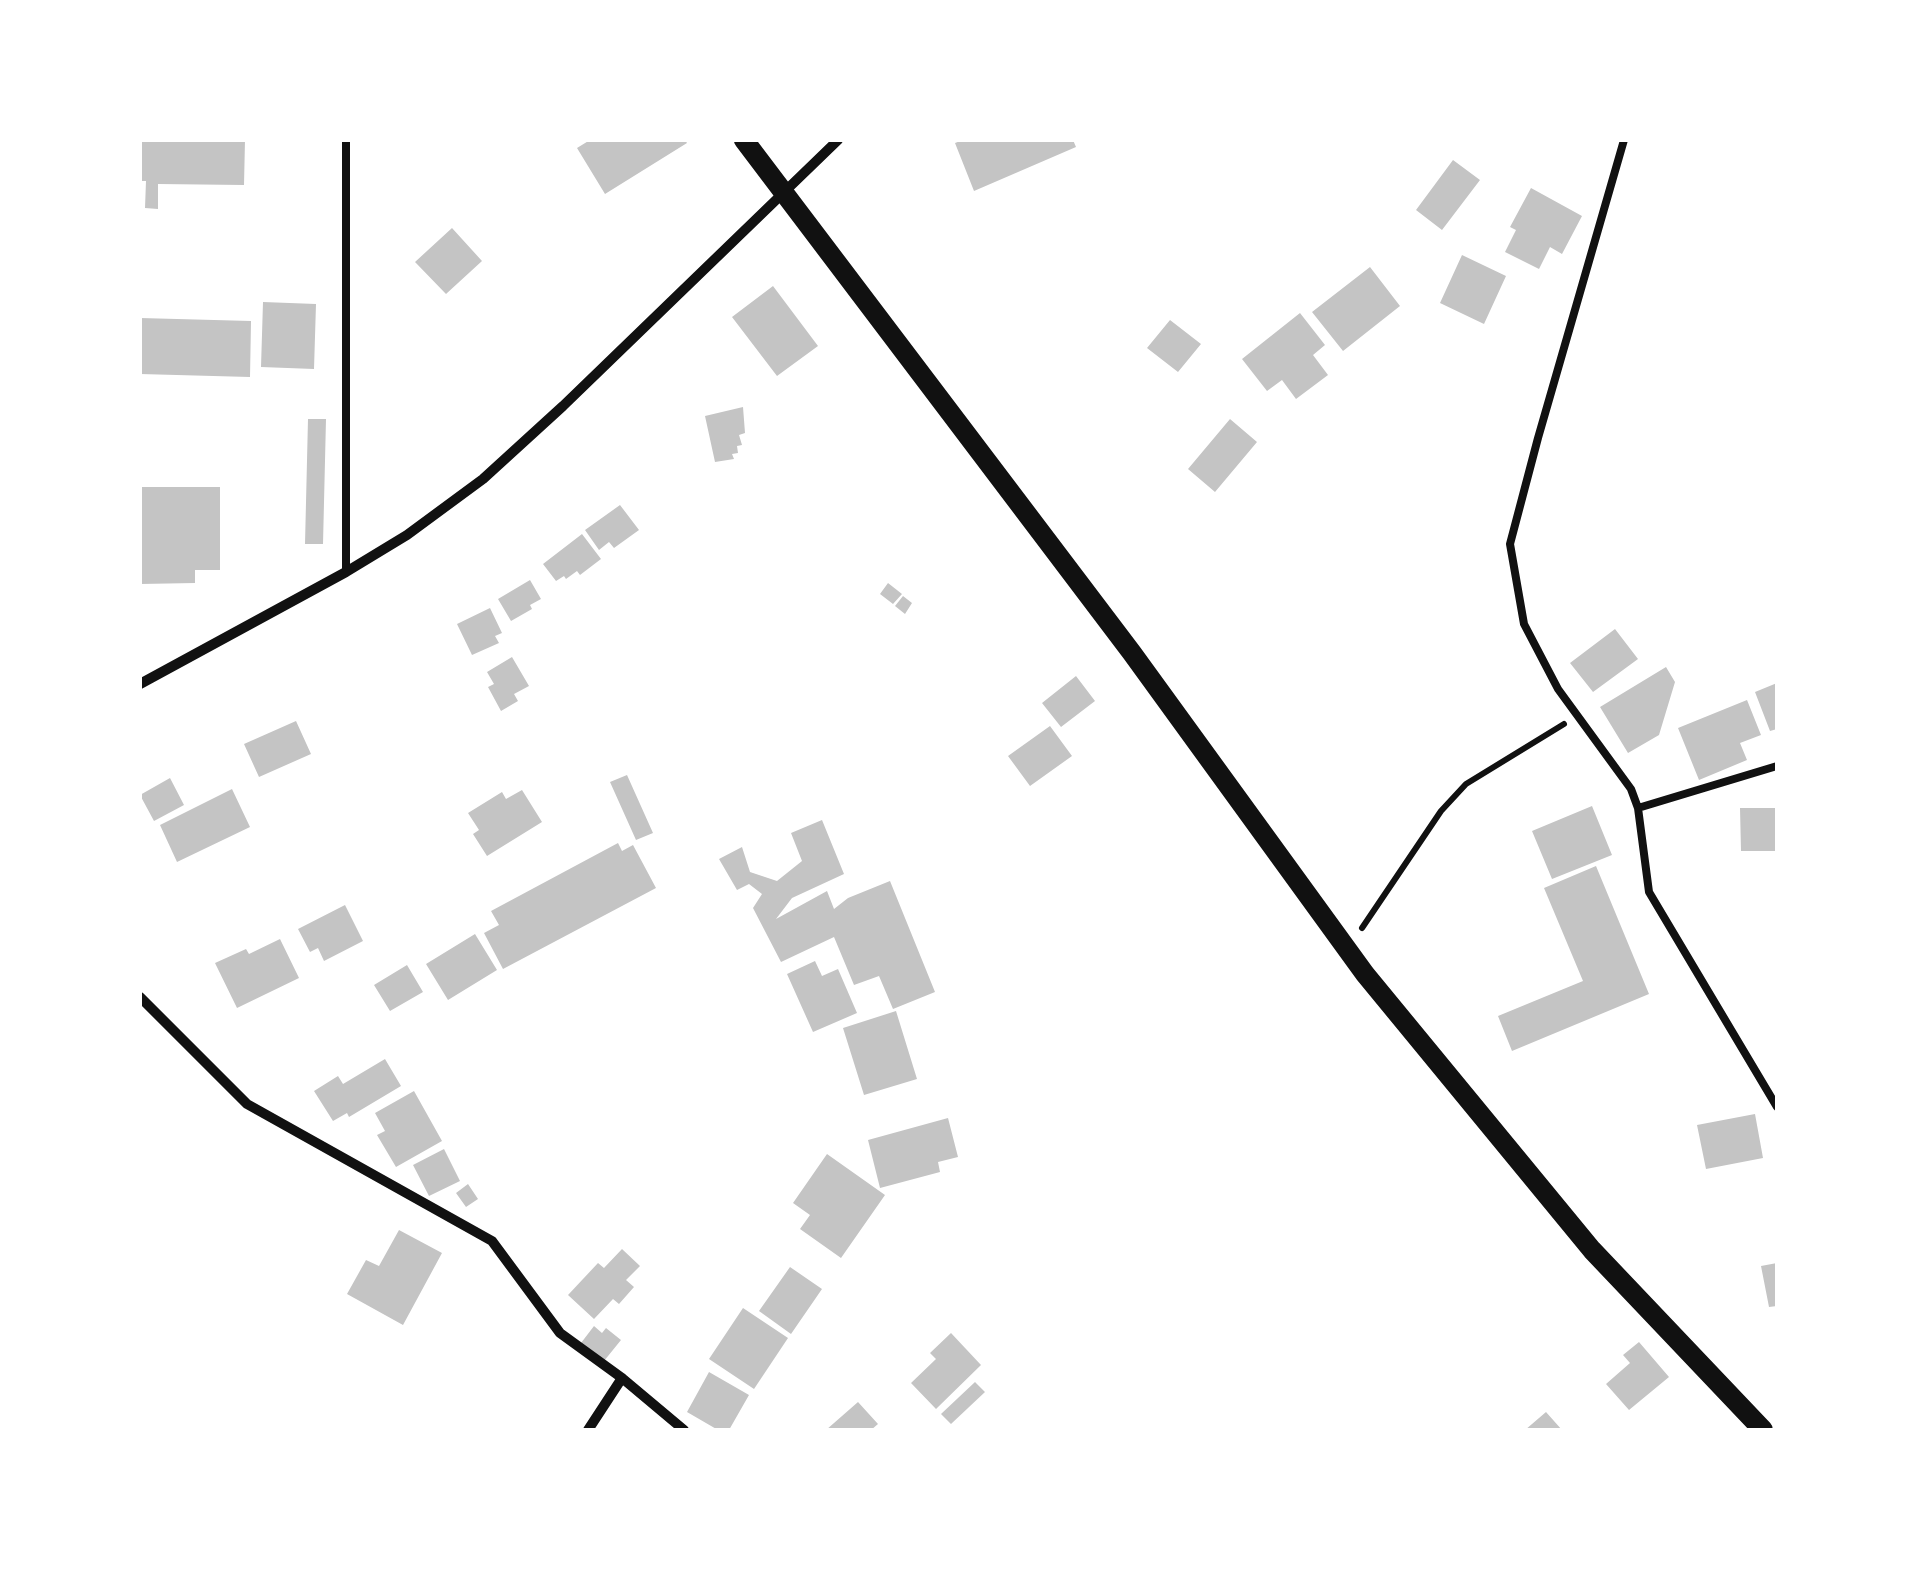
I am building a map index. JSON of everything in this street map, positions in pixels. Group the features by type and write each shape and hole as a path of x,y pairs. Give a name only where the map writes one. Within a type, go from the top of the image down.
{"main road":[{"path":"744,140 1132,652 1348,949 1478,1114 1592,1250 1763,1430"}],"street":[{"path":"140,684 346,572 407,535 483,479 838,140"},
{"path":"140,998 247,1104 492,1241 560,1333 684,1430"},
{"path":"588,1430 622,1378"}],"lane":[{"path":"346,140 346,572"},
{"path":"1624,140 1510,544 1524,624 1558,689 1631,788 1638,808 1649,892 1777,1107"},
{"path":"1638,808 1777,766"}],"path":[{"path":"1348,949 1441,811 1466,784 1578,716"}],"building":[{"path":"140,140 245,140 244,185 158,184 158,209 145,208 146,181 140,181"},
{"path":"590,140 687,143 605,194 577,148"},
{"path":"1073,140 1076,147 974,191 955,143"},
{"path":"1453,160 1480,180 1442,230 1416,210"},
{"path":"1531,188 1582,216 1562,254 1550,247 1539,269 1505,252 1516,230 1510,227"},
{"path":"452,228 482,261 446,294 415,262"},
{"path":"1462,255 1506,276 1484,324 1440,303"},
{"path":"1370,267 1400,306 1343,351 1312,312"},
{"path":"773,286 818,346 777,376 732,317"},
{"path":"263,302 316,304 314,369 261,367"},
{"path":"1300,313 1325,345 1313,355 1328,375 1296,399 1282,380 1267,391 1242,359"},
{"path":"140,318 251,321 250,377 140,374"},
{"path":"1170,320 1201,344 1178,372 1147,348"},
{"path":"743,407 745,433 739,435 742,445 737,446 738,453 732,454 734,459 715,462 705,416"},
{"path":"308,419 326,419 323,544 305,544"},
{"path":"1230,419 1257,442 1215,492 1188,469"},
{"path":"140,487 220,487 220,570 195,570 195,583 140,584"},
{"path":"620,505 639,530 614,548 609,542 599,550 585,530"},
{"path":"582,534 601,559 580,575 577,571 556,581 543,564"},
{"path":"530,580 541,599 511,621 498,599"},
{"path":"888,583 902,594 893,604 880,594"},
{"path":"903,596 912,603 905,614 895,606"},
{"path":"490,608 502,633 495,636 499,643 472,655 457,624"},
{"path":"1615,629 1638,659 1593,692 1570,663"},
{"path":"512,657 529,686 514,694 518,701 501,711 488,687 494,684 487,672"},
{"path":"1666,667 1675,682 1659,735 1628,753 1600,707"},
{"path":"1076,676 1095,701 1061,727 1042,703"},
{"path":"1777,683 1777,729 1770,731 1755,692"},
{"path":"1747,700 1761,735 1740,743 1747,760 1699,780 1678,728"},
{"path":"296,721 311,754 259,777 244,744"},
{"path":"1050,726 1072,756 1030,786 1008,756"},
{"path":"627,775 653,833 636,840 610,782"},
{"path":"170,778 184,805 154,821 140,795"},
{"path":"232,789 250,827 177,862 160,825"},
{"path":"522,790 542,822 487,856 473,834 479,830 468,813 502,792 506,799"},
{"path":"1592,806 1612,855 1552,879 1532,831"},
{"path":"1740,808 1777,808 1777,851 1741,851"},
{"path":"822,820 844,874 792,898 776,919 827,891 834,909 848,898 890,881 935,992 893,1009 879,976 854,985 834,937 781,962 753,908 762,894 749,884 737,890 719,859 742,847 750,872 777,881 802,861 791,833"},
{"path":"618,843 622,851 633,845 656,888 503,969 484,933 499,925 491,911"},
{"path":"1596,866 1649,994 1512,1051 1498,1016 1583,981 1544,888"},
{"path":"345,905 363,941 324,961 318,948 310,952 298,929"},
{"path":"475,934 497,970 448,1000 426,964"},
{"path":"280,939 299,978 237,1008 215,963 246,949 249,954"},
{"path":"815,961 822,976 838,969 857,1013 813,1032 787,974"},
{"path":"407,965 423,992 390,1011 374,985"},
{"path":"896,1011 917,1079 864,1095 843,1028"},
{"path":"385,1059 401,1086 349,1117 347,1113 333,1121 314,1091 338,1076 343,1084"},
{"path":"414,1091 442,1141 396,1167 377,1135 385,1131 375,1113"},
{"path":"1755,1114 1763,1158 1706,1169 1697,1125"},
{"path":"948,1118 958,1157 938,1162 940,1172 880,1188 868,1140"},
{"path":"444,1149 460,1181 429,1196 413,1165"},
{"path":"827,1154 885,1195 841,1258 800,1229 810,1215 793,1203"},
{"path":"468,1184 478,1199 466,1207 456,1193"},
{"path":"399,1230 442,1253 403,1325 347,1294 366,1260 379,1266"},
{"path":"622,1249 640,1266 626,1280 634,1287 619,1304 613,1299 594,1319 568,1295 598,1263 604,1268"},
{"path":"1777,1263 1777,1306 1769,1307 1761,1266"},
{"path":"790,1267 822,1289 791,1334 759,1311"},
{"path":"743,1308 788,1338 754,1389 709,1359"},
{"path":"594,1326 602,1333 606,1328 621,1340 604,1361 581,1343"},
{"path":"951,1333 981,1365 936,1409 911,1383 936,1359 930,1353"},
{"path":"1639,1342 1669,1377 1629,1410 1606,1384 1630,1363 1623,1355"},
{"path":"709,1372 749,1395 729,1430 718,1430 687,1412"},
{"path":"975,1382 985,1392 951,1424 941,1414"},
{"path":"858,1402 878,1424 871,1430 826,1430"},
{"path":"1546,1412 1562,1430 1525,1430"}]}
